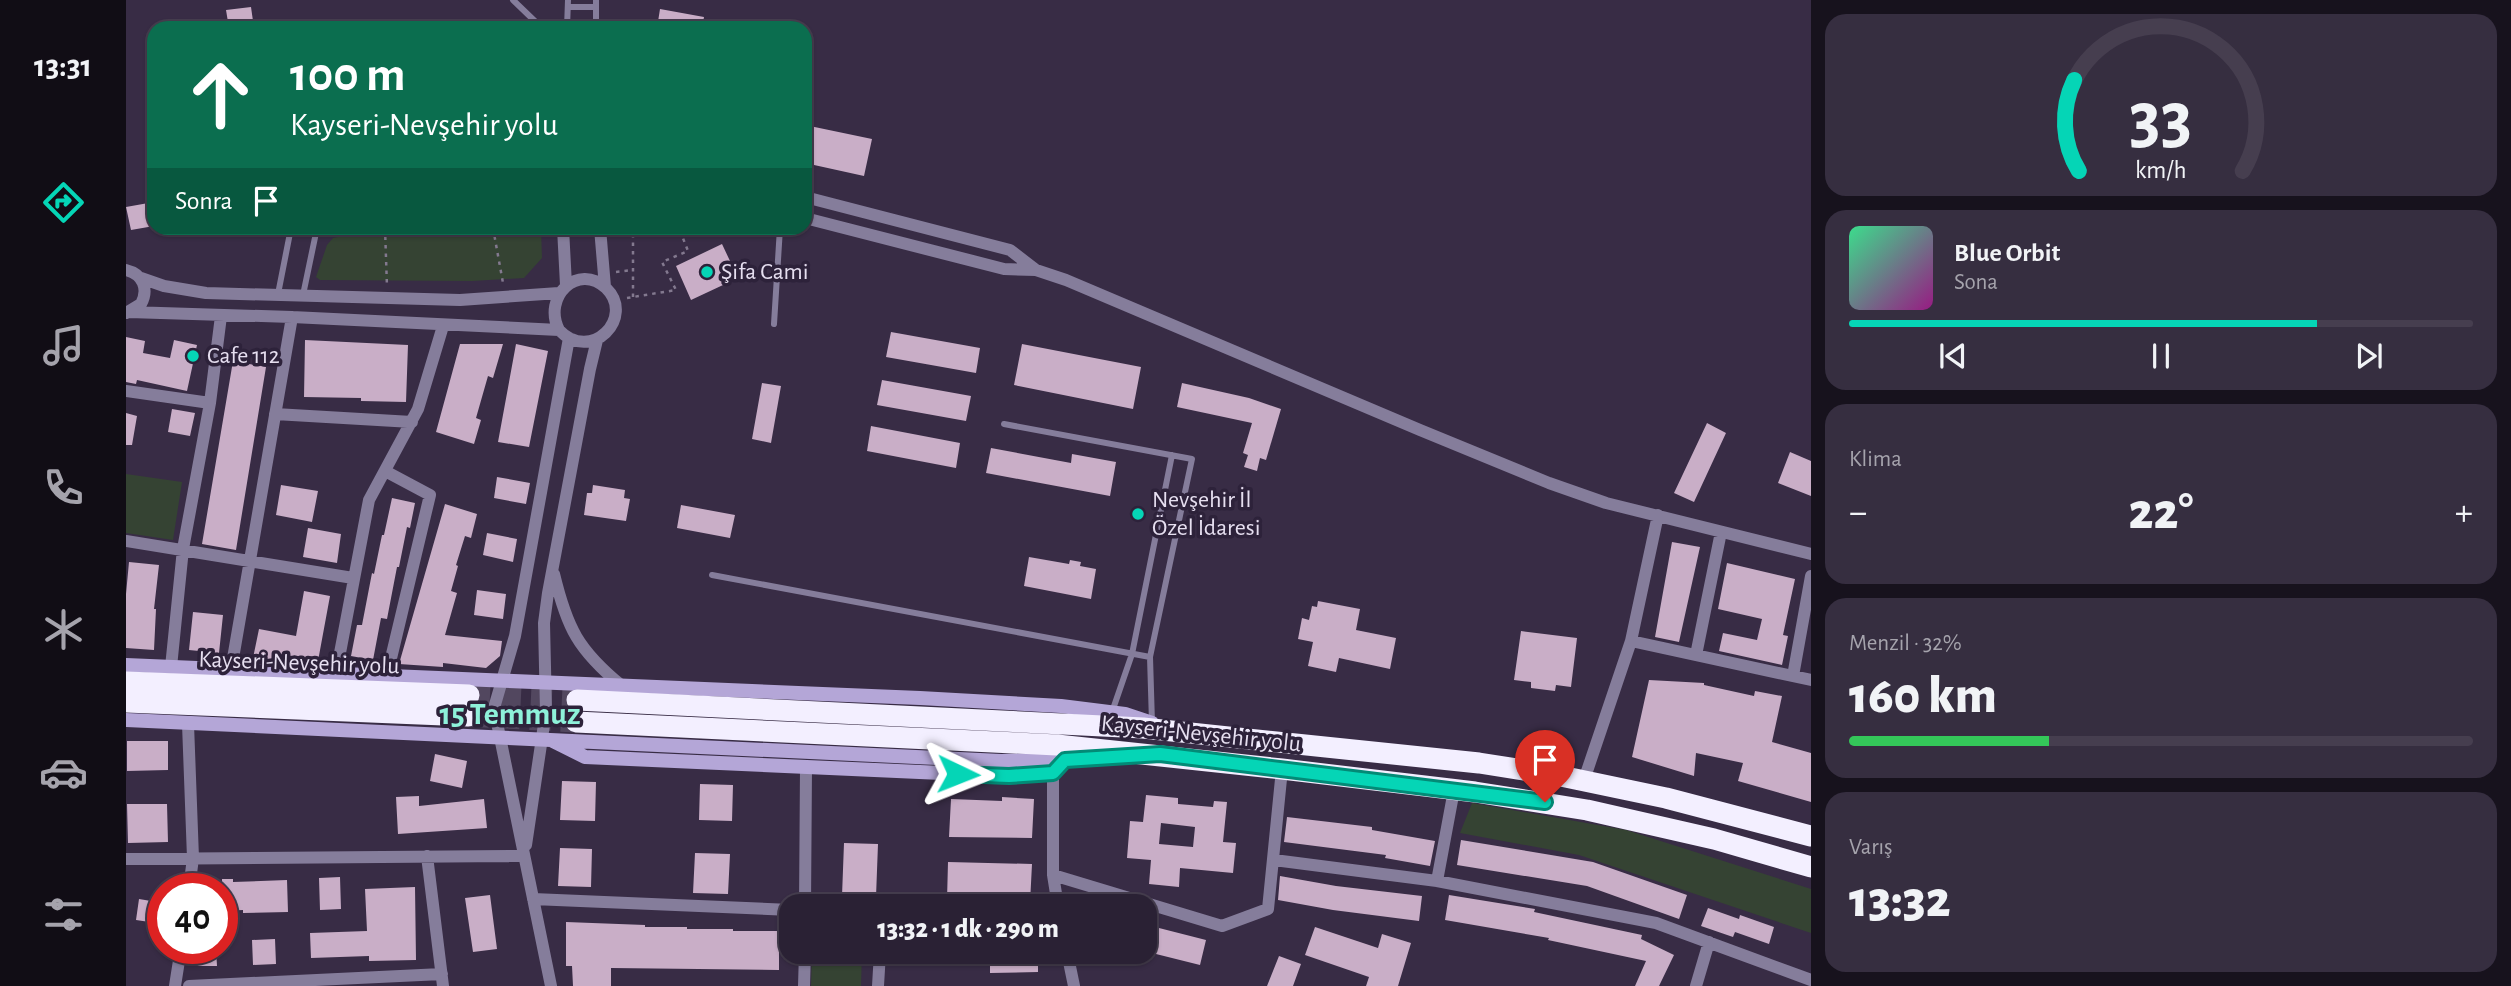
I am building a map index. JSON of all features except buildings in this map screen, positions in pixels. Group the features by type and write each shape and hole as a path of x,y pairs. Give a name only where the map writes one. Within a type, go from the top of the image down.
{"highway":[{"name":"Kayseri-Nevşehir yolu","path":"126,682 469,706 126,702"},
{"name":"Kayseri-Nevşehir yolu","path":"1811,836 1666,798 1584,780 1479,763 1159,727 576,711 1160,754 1454,790 1545,802 1624,817 1811,867"}],"street":[{"path":"812,199 1010,250 1036,270"},
{"path":"812,220 1004,268 1036,270 1066,280 1420,430 1606,503 1811,554"},
{"path":"551,986 494,708 503,681 522,597 564,334 555,321 553,311 563,289 563,235"},
{"path":"127,312 292,317 564,334 583,342 597,340 612,326 615,316 613,300 605,287 600,235"},
{"path":"126,269 164,286 206,293 460,300 563,289 586,280 605,287"},
{"path":"127,312 135,309 144,298 141,278"},
{"path":"171,667 183,549 210,403 221,316"},
{"path":"231,670 292,317"},
{"path":"336,674 369,500 412,422 443,326"},
{"path":"524,856 545,738 544,623 552,567 597,340"},
{"path":"126,391 210,403"},
{"path":"275,414 412,422"},
{"path":"385,471 430,495 387,675"},
{"path":"1584,780 1631,641 1658,515"},
{"path":"1696,655 1721,532"},
{"path":"126,541 353,578"},
{"path":"552,567 562,608 580,645 593,661 622,686"},
{"path":"1793,676 1811,576"},
{"path":"1631,641 1811,680"},
{"path":"126,665 1061,706 1125,714 1159,727"},
{"path":"126,720 1001,761 1160,754"},
{"path":"188,724 193,858 191,873"},
{"path":"545,738 584,757 1009,776 1053,773"},
{"path":"1056,894 1053,875 1053,773 1065,760"},
{"path":"805,894 806,768"},
{"path":"1053,875 1222,926 1268,909 1282,769"},
{"path":"1437,881 1454,790"},
{"path":"189,986 443,980 427,856"},
{"path":"126,859 524,856"},
{"path":"1274,860 1437,881 1656,923 1811,980"},
{"path":"533,899 779,909"},
{"path":"1696,986 1709,942"},
{"path":"175,986 178,964"},
{"path":"804,986 805,964"},
{"path":"878,986 879,964"},
{"path":"1069,964 1074,986"}],"lane":[{"path":"513,0 535,21"},
{"path":"568,4 596,4"},
{"path":"278,294 290,235"},
{"path":"303,295 316,235"},
{"path":"774,324 780,235"},
{"path":"1004,424 1192,459 1150,657 1159,727"},
{"path":"1112,712 1132,654 1172,456"},
{"path":"712,575 1150,657"}],"path":[{"path":"386,235 388,298"},
{"path":"494,235 505,297"},
{"path":"633,297 634,235"},
{"path":"613,300 676,290 662,262 688,251 682,235"},
{"path":"603,274 634,270"}],"green space":[{"path":"348,235 541,235 542,258 524,278 472,281 320,280 316,277 327,245 333,238"},
{"path":"126,474 182,482 173,540 126,533"},
{"path":"1472,803 1626,830 1811,889 1811,933 1579,855 1460,833"},
{"path":"812,964 862,964 861,986 811,986"}],"tunnel":[{"path":"469,695 577,700"},
{"path":"468,716 576,722"}],"place":[{"name":"Şifa Cami","path":"707,272"},
{"name":"Cafe 112","path":"193,356"},
{"name":"Nevşehir İl Özel İdaresi","path":"1138,514"}],"district":[{"name":"15 Temmuz","path":"510,714"}],"route":[{"path":"958,774 1009,776 1053,773 1065,760 1160,754 1545,802"}]}
